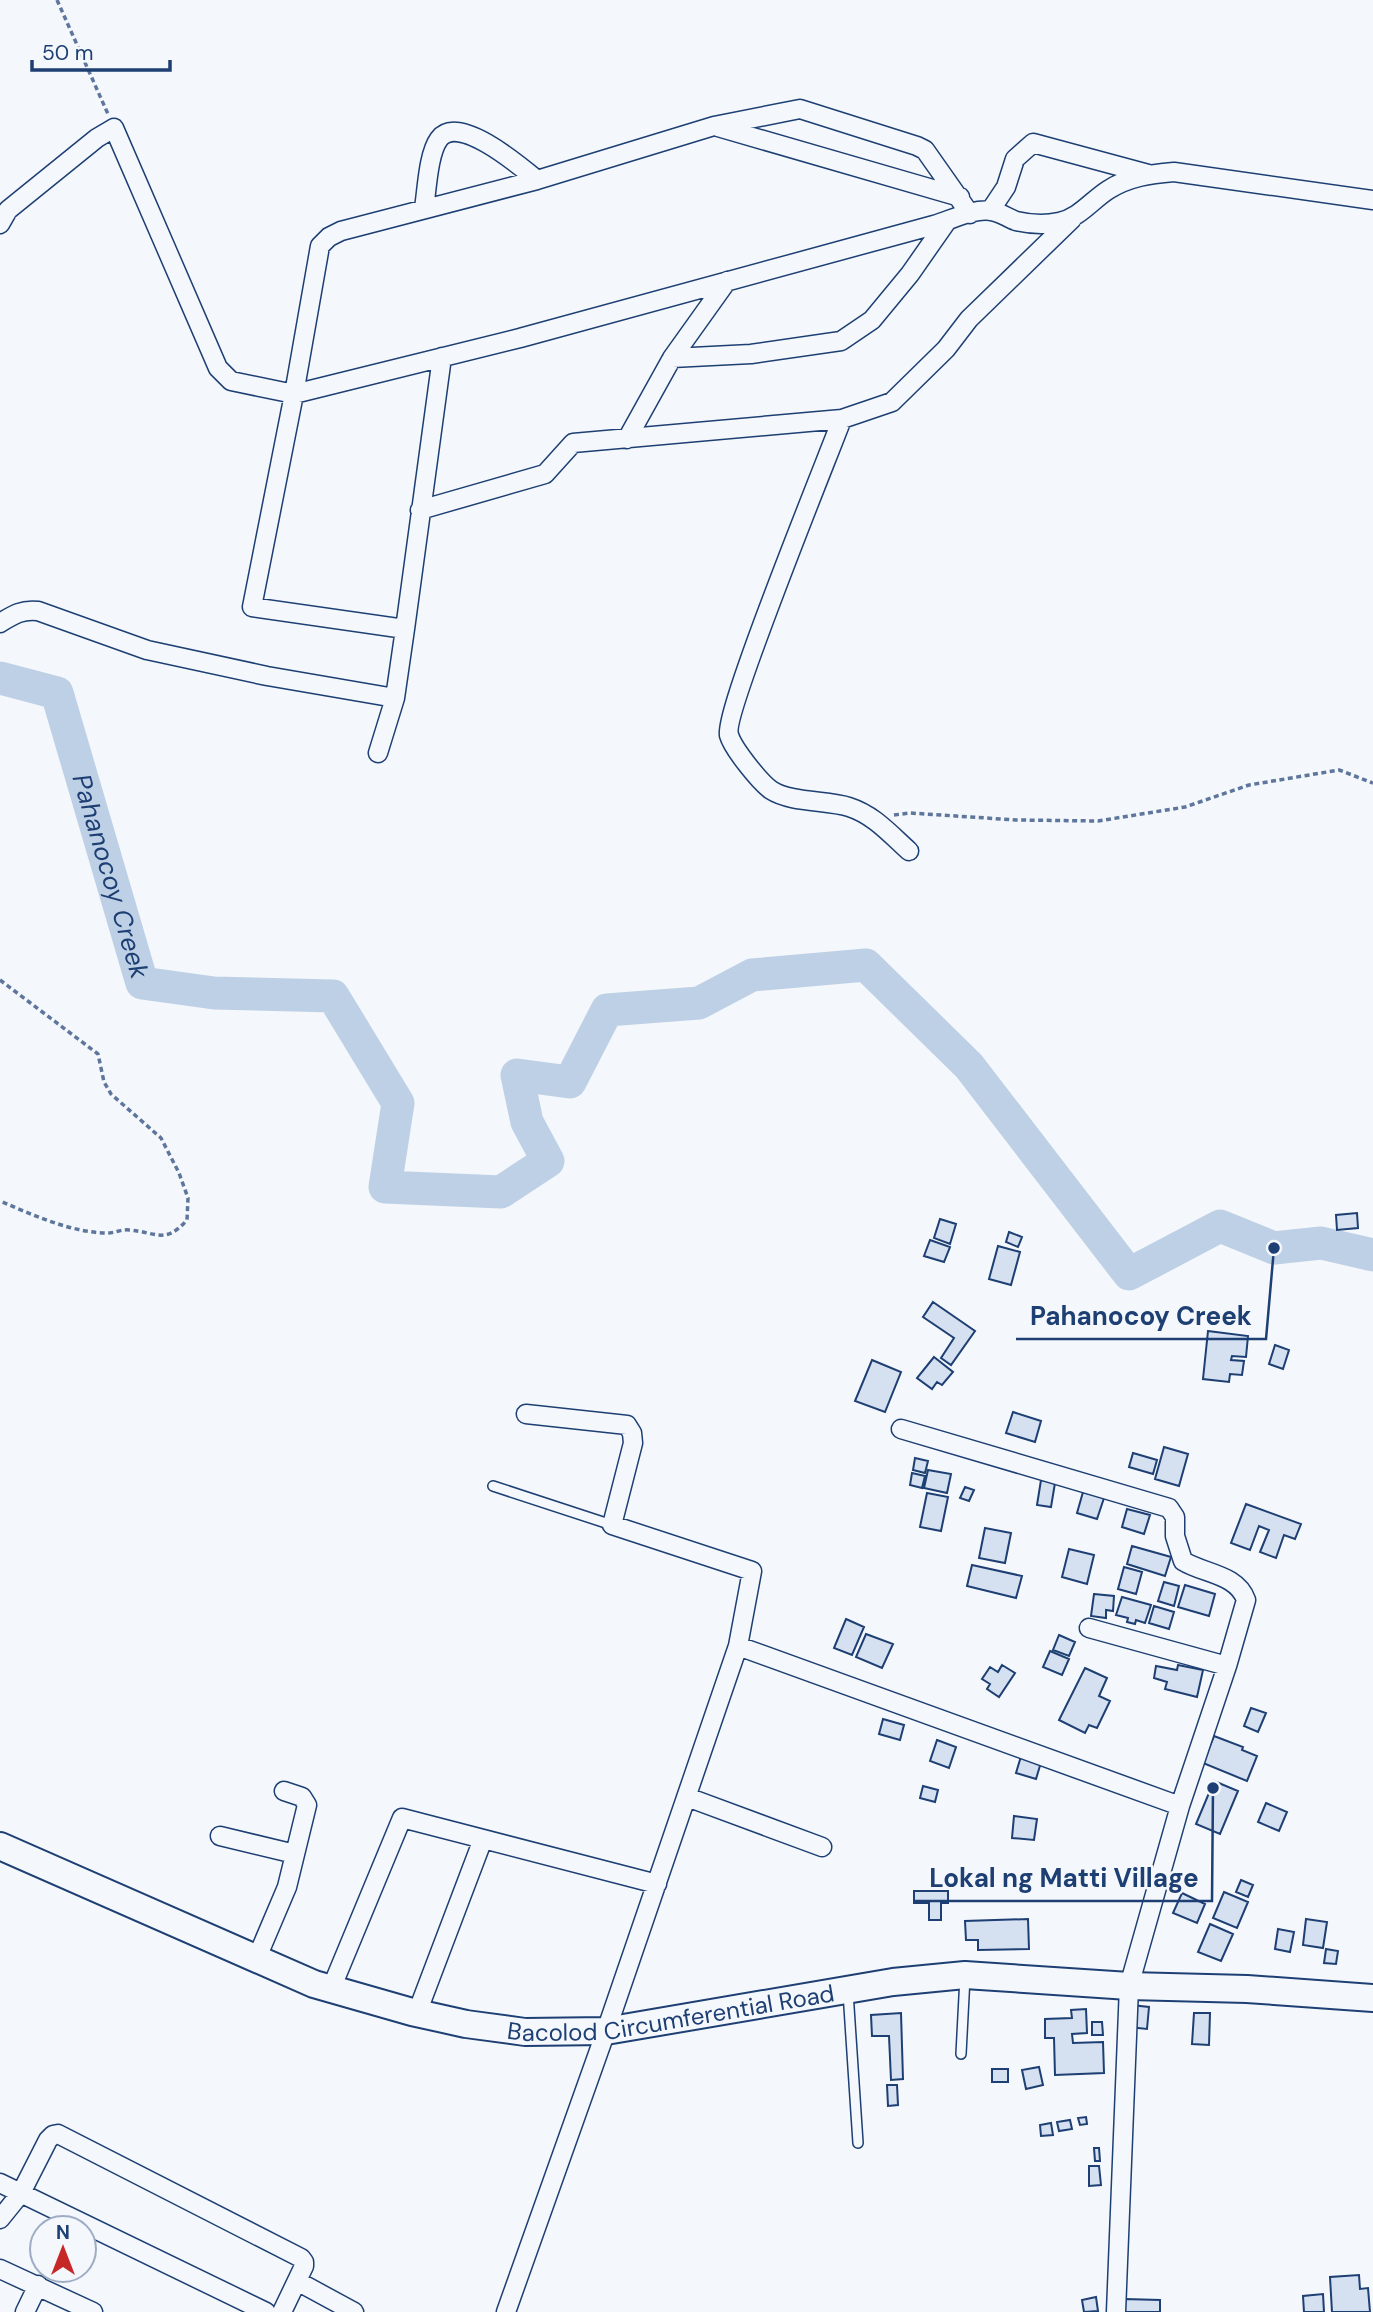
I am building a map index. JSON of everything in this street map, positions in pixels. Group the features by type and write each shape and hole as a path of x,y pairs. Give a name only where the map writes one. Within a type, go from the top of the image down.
{"main road":[{"name":"Bacolod Circumferential Road","path":"0,1846 314,1984 466,2024 525,2032 606,2031 893,1982 965,1975 1373,1998"}],"street":[{"path":"405,629 252,607 320,246 329,237 341,231 424,208 537,180 714,126 800,109 917,146 932,158 970,214"},
{"path":"714,126 960,197"},
{"path":"0,224 8,210 97,138 114,128 218,368 231,382 294,394 442,358 970,214 990,211 1017,221 1043,224 1073,218"},
{"path":"424,208 435,147 440,137 452,131 468,133 507,156 537,180"},
{"path":"990,211 1006,187 1015,159 1033,143 1148,174"},
{"path":"420,510 545,474 573,443 842,419 892,402 946,349 969,319 1073,218 1121,182 1148,174 1174,172 1373,200"},
{"path":"672,358 751,354 841,341 872,320 910,274 947,221"},
{"path":"627,439 672,358 727,281"},
{"path":"378,753 395,698 442,358"},
{"path":"842,419 744,677 728,725 729,735 736,749 770,789 782,795 849,807 873,818 909,851"},
{"path":"0,623 19,612 38,611 147,650 267,676 395,698"},
{"path":"506,2312 738,1646 752,1571 612,1525 633,1443 632,1433 627,1425 526,1414"},
{"path":"901,1429 1169,1508 1175,1517 1175,1536 1183,1561 1194,1568 1235,1583 1246,1600 1180,1806 1129,1986 1113,2311"},
{"path":"1089,1628 1227,1666"},
{"path":"738,1646 1180,1806"},
{"path":"256,1960 287,1887 307,1805 302,1797 284,1791"},
{"path":"687,1797 822,1847"},
{"path":"331,1989 402,1818 657,1884"},
{"path":"220,1836 295,1854"},
{"path":"418,2013 483,1839"},
{"path":"0,2219 21,2193 48,2140 52,2135 58,2134 301,2258 304,2266 282,2312"},
{"path":"0,2183 266,2312"},
{"path":"0,2269 93,2312"},
{"path":"297,2281 355,2312"},
{"path":"25,2312 38,2286"}],"lane":[{"path":"493,1486 612,1525"},
{"path":"961,2054 965,1975"},
{"path":"848,1990 859,2143"}],"path":[{"path":"57,0 114,128"},
{"path":"873,818 910,813 1017,820 1098,821 1185,807 1249,785 1339,770 1373,783"},
{"path":"0,980 98,1054 104,1083 111,1094 161,1138 188,1198 187,1220 177,1232 158,1237 132,1230 119,1229 111,1233 52,1223 0,1201"}],"building":[{"path":"1357,1213 1358,1228 1337,1230 1336,1215"},
{"path":"940,1219 956,1224 950,1244 934,1238"},
{"path":"1009,1232 1022,1237 1018,1247 1006,1242"},
{"path":"930,1240 950,1247 944,1262 924,1256"},
{"path":"998,1246 1020,1252 1011,1285 989,1279"},
{"path":"933,1302 975,1331 951,1365 941,1358 954,1338 923,1317"},
{"path":"1208,1331 1248,1336 1246,1357 1232,1356 1231,1360 1244,1361 1242,1375 1230,1374 1229,1382 1203,1379"},
{"path":"1275,1345 1289,1350 1283,1369 1269,1364"},
{"path":"934,1357 953,1372 942,1385 937,1382 932,1389 917,1378"},
{"path":"872,1360 901,1372 885,1412 855,1401"},
{"path":"1013,1412 1041,1421 1035,1442 1006,1433"},
{"path":"1164,1447 1188,1454 1179,1486 1155,1479"},
{"path":"1133,1453 1157,1460 1153,1474 1129,1467"},
{"path":"915,1458 928,1461 925,1473 913,1470"},
{"path":"928,1470 951,1474 947,1493 924,1488"},
{"path":"912,1473 925,1476 922,1488 910,1485"},
{"path":"1041,1480 1055,1483 1051,1507 1037,1505"},
{"path":"965,1487 974,1490 969,1501 960,1498"},
{"path":"1083,1492 1104,1498 1097,1519 1077,1513"},
{"path":"927,1493 948,1497 941,1531 920,1527"},
{"path":"1246,1504 1301,1524 1295,1539 1284,1535 1276,1558 1260,1552 1269,1530 1259,1526 1250,1550 1231,1543"},
{"path":"1127,1509 1150,1515 1144,1534 1122,1527"},
{"path":"985,1528 1011,1533 1005,1563 979,1558"},
{"path":"1132,1546 1171,1557 1165,1576 1127,1564"},
{"path":"1069,1549 1094,1555 1087,1584 1062,1577"},
{"path":"972,1565 1022,1576 1016,1598 967,1586"},
{"path":"1124,1567 1142,1572 1136,1594 1118,1589"},
{"path":"1164,1582 1179,1586 1174,1606 1158,1601"},
{"path":"1185,1585 1215,1594 1209,1616 1178,1607"},
{"path":"1094,1594 1114,1596 1113,1611 1106,1610 1106,1618 1091,1616"},
{"path":"1122,1597 1151,1605 1145,1623 1136,1620 1135,1624 1127,1622 1128,1618 1116,1615"},
{"path":"1154,1606 1174,1612 1169,1629 1149,1623"},
{"path":"846,1619 864,1627 852,1655 834,1648"},
{"path":"866,1634 893,1644 882,1668 856,1657"},
{"path":"1059,1635 1075,1642 1069,1656 1053,1650"},
{"path":"1050,1651 1069,1659 1062,1675 1043,1667"},
{"path":"1002,1665 1015,1673 999,1697 987,1689 990,1684 982,1679 990,1667 998,1672"},
{"path":"1178,1665 1203,1670 1197,1697 1165,1689 1167,1682 1154,1678 1156,1666 1177,1670"},
{"path":"1085,1668 1107,1678 1099,1696 1110,1701 1097,1728 1089,1725 1085,1733 1059,1720"},
{"path":"1251,1708 1266,1713 1258,1732 1244,1726"},
{"path":"883,1719 904,1725 900,1740 879,1734"},
{"path":"1214,1736 1243,1747 1242,1750 1257,1756 1247,1781 1203,1763"},
{"path":"937,1740 956,1747 949,1768 930,1761"},
{"path":"1022,1753 1042,1759 1036,1779 1016,1773"},
{"path":"1214,1781 1238,1791 1220,1834 1196,1824"},
{"path":"923,1786 938,1790 935,1802 920,1798"},
{"path":"1266,1803 1287,1812 1279,1831 1258,1822"},
{"path":"1014,1816 1037,1819 1034,1840 1012,1838"},
{"path":"1241,1880 1253,1885 1248,1897 1236,1892"},
{"path":"914,1891 948,1891 948,1903 941,1903 941,1920 929,1920 929,1903 914,1903"},
{"path":"1224,1892 1248,1902 1237,1928 1213,1918"},
{"path":"1182,1893 1205,1904 1197,1923 1173,1913"},
{"path":"1028,1919 1029,1949 978,1950 978,1940 966,1940 965,1921"},
{"path":"1306,1919 1327,1922 1323,1948 1303,1945"},
{"path":"1210,1924 1233,1934 1221,1961 1198,1952"},
{"path":"1278,1929 1294,1932 1290,1952 1275,1949"},
{"path":"1326,1949 1338,1951 1336,1964 1324,1963"},
{"path":"1131,2005 1149,2007 1147,2029 1129,2027"},
{"path":"1086,2009 1087,2033 1072,2034 1073,2043 1103,2042 1104,2073 1055,2075 1054,2038 1045,2038 1045,2019 1072,2018 1071,2010"},
{"path":"901,2013 903,2079 891,2080 889,2036 872,2036 871,2015"},
{"path":"1194,2013 1210,2013 1209,2045 1192,2044"},
{"path":"1092,2022 1102,2022 1103,2035 1092,2035"},
{"path":"1039,2067 1043,2085 1026,2089 1022,2070"},
{"path":"992,2069 1008,2069 1008,2082 992,2082"},
{"path":"887,2085 897,2085 898,2105 888,2106"},
{"path":"1086,2117 1087,2124 1080,2125 1078,2118"},
{"path":"1070,2120 1072,2129 1059,2131 1057,2122"},
{"path":"1051,2123 1053,2135 1041,2136 1040,2125"},
{"path":"1094,2148 1099,2148 1100,2161 1095,2161"},
{"path":"1089,2166 1099,2166 1101,2185 1089,2186"},
{"path":"1359,2275 1360,2289 1368,2288 1370,2312 1332,2312 1330,2277"},
{"path":"1323,2294 1324,2312 1304,2312 1303,2296"},
{"path":"1096,2297 1098,2311 1084,2312 1082,2300"},
{"path":"1124,2299 1160,2300 1160,2312 1124,2312"}],"waterway":[{"name":"Pahanocoy Creek","path":"0,678 57,693 142,983 214,993 333,996 398,1103 385,1187 501,1192 548,1161 527,1122 517,1075 570,1082 607,1010 699,1003 752,975 866,965 969,1066 1129,1274 1220,1226 1274,1248 1321,1243 1373,1255"}],"place":[{"name":"Pahanocoy Creek","path":"1274,1248"},
{"name":"Lokal ng Matti Village","path":"1213,1788"}]}
